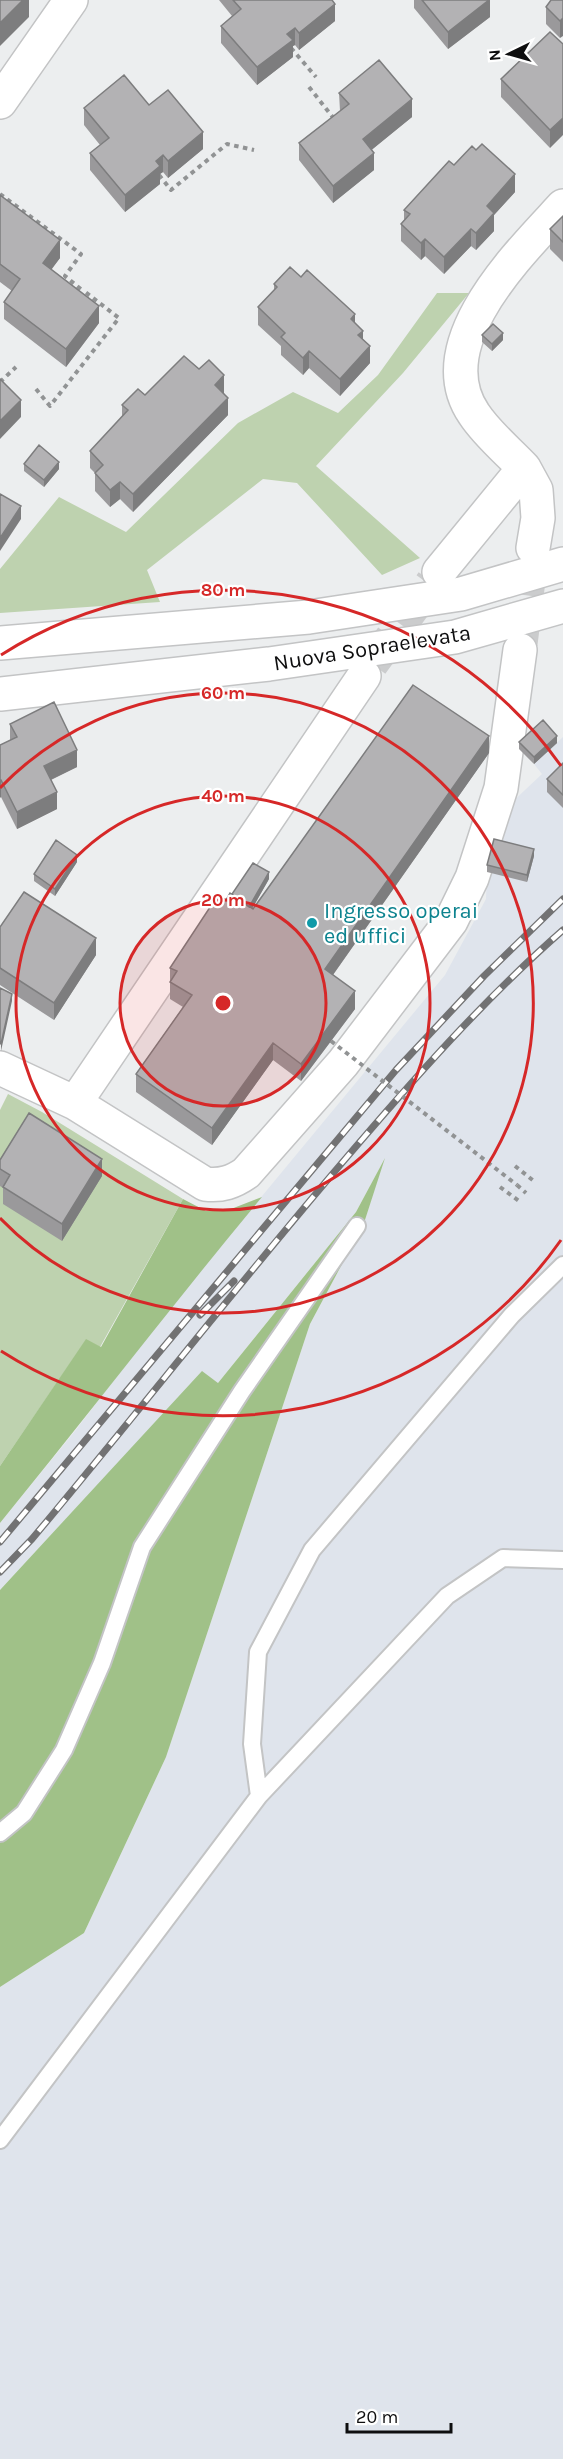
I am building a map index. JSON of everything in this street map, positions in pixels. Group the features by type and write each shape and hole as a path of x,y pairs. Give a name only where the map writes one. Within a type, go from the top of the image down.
{"main road":[{"path":"0,102 71,0"},
{"path":"533,548 538,518 536,490 524,468 473,414 460,383 462,350 478,312 508,266 563,206"},
{"path":"439,572 524,468"},
{"name":"Nuova Sopraelevata","path":"0,643 309,617 461,594 563,564"},
{"name":"Nuova Sopraelevata","path":"0,694 269,664 455,637 563,606"},
{"path":"0,1068 75,1103 205,1184 216,1185 233,1181 246,1173 344,1064 451,921 472,878 501,788 520,650"},
{"path":"75,1103 364,676"}],"lane":[{"path":"0,1833 24,1813 64,1750 102,1663 142,1547 243,1391 357,1226"},
{"path":"259,1797 252,1740 258,1652 312,1550 512,1315 563,1265"},
{"path":"0,2140 259,1797 447,1596 503,1558 563,1560"}],"path":[{"path":"291,48 316,77"},
{"path":"309,87 340,128"},
{"path":"159,175 171,190 227,144 254,150"},
{"path":"0,194 81,254 65,276 119,318 50,406 36,389"},
{"path":"37,231 42,225"},
{"path":"79,297 84,291"},
{"path":"0,382 16,367"},
{"path":"331,1041 526,1193"},
{"path":"515,1166 535,1182"},
{"path":"500,1187 519,1201"}],"shaded area":[{"path":"563,737 563,2459 0,2459 0,1987 84,1933 166,1757 310,1324 364,1223 383,1162 356,1212 218,1383 202,1372 0,1590 0,1523 75,1431 167,1311 445,975 486,899 487,872 507,807 542,774 534,764"}],"green space":[{"path":"437,293 469,293 403,373 316,466 420,558 382,575 297,483 263,479 147,570 160,602 0,613 0,569 59,497 126,532 238,423 293,392 338,413 378,375"},
{"path":"8,1094 42,1112 183,1199 100,1347 86,1340 0,1466 0,1110"},
{"path":"385,1158 364,1223 310,1324 166,1757 84,1933 0,1987 0,1590 202,1371 218,1383 356,1212"},
{"path":"262,1197 0,1523 0,1466 86,1339 101,1347 183,1199 206,1211 231,1209"}],"building":[{"path":"0,0 23,0 0,23"},
{"path":"233,0 332,0 335,4 299,33 295,28 287,34 293,40 257,67 221,26 241,9"},
{"path":"422,0 489,0 448,32"},
{"path":"551,0 563,0 563,18 560,21 546,7"},
{"path":"550,32 563,44 563,118 550,130 501,79"},
{"path":"379,60 412,99 363,139 374,153 333,186 299,143 349,104 339,93"},
{"path":"124,75 149,105 168,90 203,132 168,161 163,155 156,161 160,166 125,195 90,153 109,138 84,108"},
{"path":"482,144 515,174 487,206 494,213 476,233 471,229 444,257 425,239 421,243 401,224 410,214 404,210 449,161 454,165 472,146 476,150"},
{"path":"0,195 60,240 43,263 99,306 66,349 4,302 20,279 0,264"},
{"path":"563,216 563,242 550,229"},
{"path":"290,267 301,277 307,270 355,314 351,319 363,331 358,335 370,346 340,379 309,351 303,358 281,337 285,333 258,307 277,287 274,284"},
{"path":"493,324 503,333 492,344 482,335"},
{"path":"184,356 199,369 209,360 224,375 215,385 228,398 133,494 120,482 110,490 95,473 103,465 90,451 128,410 122,405 138,389 145,395"},
{"path":"0,379 21,400 0,421"},
{"path":"39,445 59,462 44,480 24,464"},
{"path":"0,494 21,506 0,538"},
{"name":"Ingresso operai ed uffici","path":"413,685 489,736 325,969 355,991 301,1064 273,1043 212,1128 136,1074 192,995 170,982 177,971 170,968 218,895 226,900 230,893 253,909"},
{"path":"54,702 77,750 44,766 57,792 17,812 0,780 0,745 17,737 10,724"},
{"path":"543,720 557,736 534,757 519,742"},
{"path":"563,763 563,795 547,779"},
{"path":"494,839 534,849 527,875 487,865"},
{"path":"56,840 77,855 55,889 34,874"},
{"path":"253,863 269,872 249,907 232,894"},
{"path":"24,892 96,938 54,1003 0,968 0,927"},
{"path":"0,988 12,994 1,1044 0,1043"},
{"path":"29,1113 102,1159 62,1224 3,1187 10,1175 0,1169 0,1160"}],"tunnel":[{"path":"521,644 533,548"},
{"path":"372,664 432,582"}],"railway":[{"path":"0,1542 396,1070 484,976 563,899"},
{"path":"0,1572 32,1539 263,1257 394,1103 504,985 563,930"},
{"path":"200,1315 234,1281"}],"place":[{"name":"Ingresso operai ed uffici","path":"312,923"}]}
